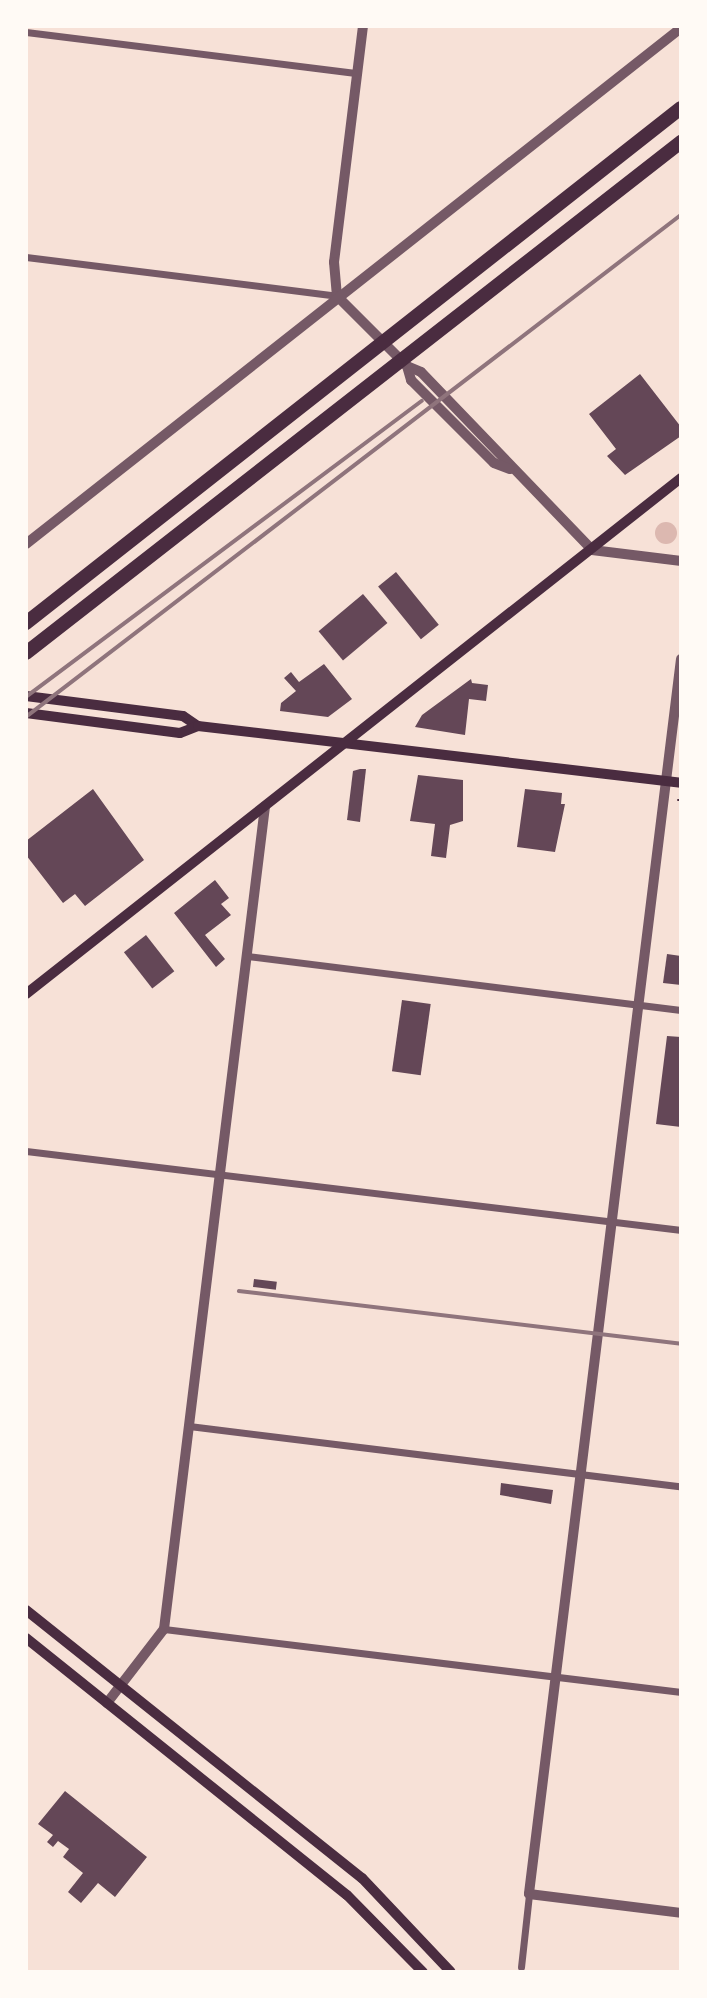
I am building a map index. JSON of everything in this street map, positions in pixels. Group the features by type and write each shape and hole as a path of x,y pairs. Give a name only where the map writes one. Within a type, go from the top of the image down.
{"highway":[{"path":"30,620 681,108"},
{"path":"26,653 681,142"}],"main road":[{"path":"26,994 681,478"},
{"path":"26,696 183,716 198,726 681,783"},
{"path":"26,713 180,733 198,726"},
{"path":"26,1610 362,1878 451,1972"},
{"path":"26,1638 347,1895 423,1972"}],"street":[{"path":"337,296 334,262 363,26"},
{"path":"26,544 337,296 681,28"},
{"path":"26,32 358,73"},
{"path":"26,257 337,296 407,366 421,372 504,454 510,469 592,550 681,561"},
{"path":"521,1967 681,659"},
{"path":"107,1703 164,1629 265,806"},
{"path":"247,956 681,1010"},
{"path":"26,1151 681,1230"},
{"path":"189,1426 681,1486"},
{"path":"164,1629 681,1692"},
{"path":"529,1894 681,1913"}],"shaded area":[{"path":"666,522 674,525 677,533 674,541 666,544 658,541 655,533 658,525"}],"building":[{"path":"640,374 681,427 681,436 625,475 607,456 616,449 589,414"},
{"path":"396,572 439,625 421,639 378,586"},
{"path":"363,594 387,623 343,660 319,631"},
{"path":"324,664 352,699 328,717 280,711 281,703 296,691 284,678 291,672 299,682"},
{"path":"471,679 472,683 488,685 486,701 469,699 465,735 415,727 422,715"},
{"path":"366,769 360,822 347,820 353,771"},
{"path":"418,775 463,780 463,821 450,825 446,858 431,856 435,824 410,821"},
{"path":"93,789 144,860 85,906 75,894 63,903 26,855 26,841"},
{"path":"525,789 562,793 561,804 565,804 555,852 517,847"},
{"path":"215,880 229,898 221,904 231,915 205,935 225,959 216,967 174,913"},
{"path":"146,935 174,971 152,988 124,952"},
{"path":"667,954 681,956 681,985 663,983"},
{"path":"402,1000 431,1004 421,1075 392,1071"},
{"path":"667,1036 681,1037 681,1127 656,1124"},
{"path":"254,1279 277,1282 276,1290 253,1287"},
{"path":"501,1483 553,1490 551,1504 500,1495"},
{"path":"65,1791 147,1857 115,1897 98,1883 81,1903 68,1892 83,1873 63,1857 69,1849 58,1841 53,1847 47,1842 53,1835 38,1824"}],"railway":[{"path":"26,717 681,215"},
{"path":"26,697 421,401"},
{"path":"239,1291 681,1344"}]}
